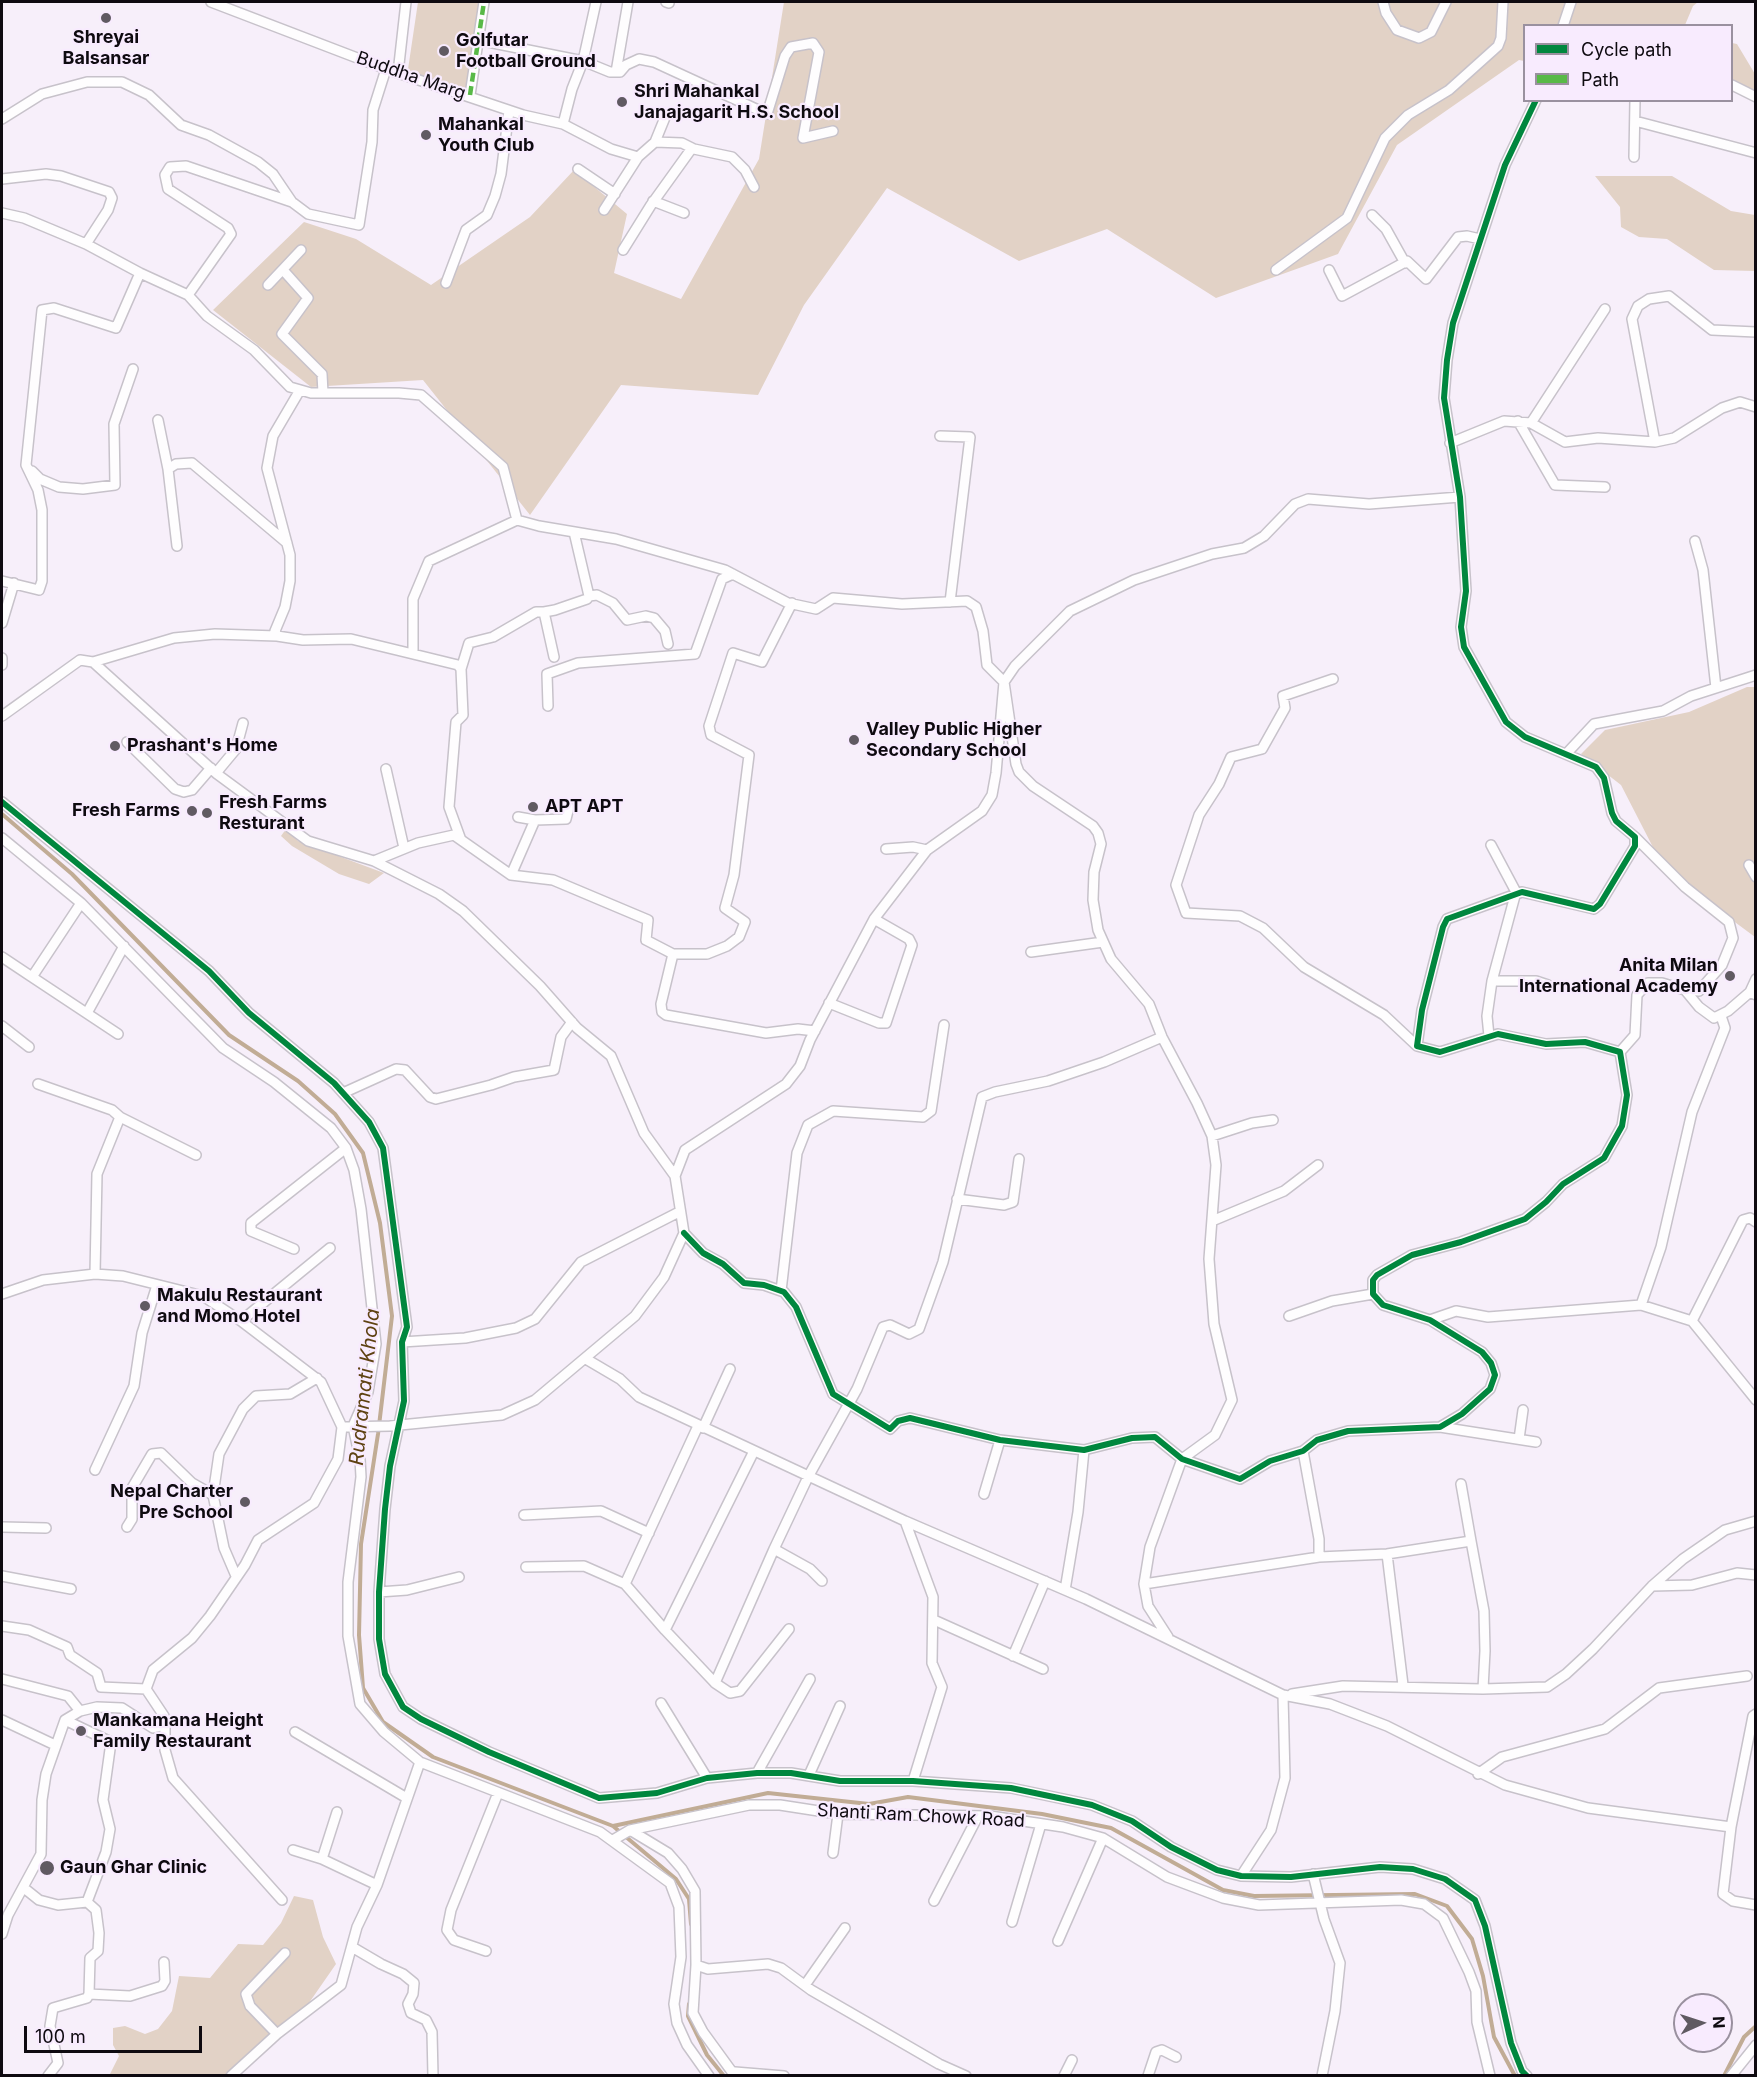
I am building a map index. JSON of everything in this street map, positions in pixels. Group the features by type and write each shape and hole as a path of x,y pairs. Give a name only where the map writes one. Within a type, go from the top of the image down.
{"street":[{"name":"Buddha Marg","path":"211,2 386,69 470,95 509,111 563,124 611,149 638,157"},
{"path":"398,73 406,2"},
{"path":"470,95 484,2"},
{"path":"563,124 572,89 583,61 596,2"},
{"path":"616,72 628,2"},
{"path":"1383,2 1386,13 1397,30 1419,38 1431,32 1446,2"},
{"path":"1276,270 1347,218 1385,138 1408,115 1449,90 1498,46 1501,38 1503,2"},
{"path":"1564,24 1571,2"},
{"path":"478,40 583,61 616,72 639,59 654,62 767,114 785,56 791,47 813,43 819,52 803,138 833,131"},
{"path":"188,295 231,234 228,228 168,189 165,175 170,167 186,166 292,202 308,214 358,225 372,142 373,110 386,69"},
{"path":"2,119 42,94 87,82 122,81 149,94 181,125 218,140 258,162 273,174 292,202"},
{"path":"1733,86 1755,97"},
{"path":"1535,102 1505,165 1453,323 1447,360 1444,398 1460,497 1466,591 1461,627 1464,647 1506,722 1525,737 1596,767 1604,778 1616,821 1685,887 1732,927 1733,938 1722,965 1699,991 1685,990 1662,983 1648,983 1637,995 1635,1035 1620,1052"},
{"path":"1634,157 1635,102"},
{"path":"446,283 466,230 487,215 495,196 501,174 509,111"},
{"path":"604,210 638,157 655,142 666,115"},
{"path":"1635,121 1755,153"},
{"path":"655,142 682,143 692,148 732,157 745,170 754,187"},
{"path":"623,250 653,201 692,148"},
{"path":"578,168 615,194"},
{"path":"2,179 46,174 61,176 110,192 112,198 108,210 86,244"},
{"path":"653,201 684,213"},
{"path":"2,213 24,218 86,244 188,295 207,316 254,350 290,387 323,393 421,395 502,467 517,520"},
{"path":"1372,214 1386,229 1405,263"},
{"path":"1329,270 1342,296 1407,261 1426,279 1458,237 1467,236 1480,239"},
{"path":"268,285 301,250"},
{"path":"283,270 308,298 282,334 322,374 323,393"},
{"path":"2,581 39,590 42,580 42,510 38,490 26,465 42,310 54,308 116,328 140,273"},
{"path":"1655,442 1632,319 1638,306 1649,299 1669,296 1712,330 1755,332"},
{"path":"1531,423 1605,309"},
{"path":"26,465 40,479 59,487 83,489 115,485 114,424 133,369"},
{"path":"277,636 275,631 285,607 290,581 290,555 267,468 273,436 300,390"},
{"path":"1450,443 1504,421 1531,423 1564,442 1598,438 1655,442 1674,438 1722,408 1740,402 1755,407"},
{"path":"158,420 168,469 177,546"},
{"path":"1518,421 1555,485 1605,487"},
{"path":"940,436 970,437 950,602"},
{"path":"168,469 176,464 192,463 287,543"},
{"path":"1460,497 1369,504 1308,499 1295,504 1264,536 1244,548 1212,554 1134,580 1070,611 1015,666 1005,682 996,773 992,795 982,811 927,850 874,919 815,1031 800,1066 786,1084 685,1150 675,1176 684,1233 703,1253 723,1264 744,1283 781,1291 796,1307 833,1394 890,1429 898,1421 910,1418 1000,1440 1084,1450 1132,1438 1155,1437 1182,1459 1240,1479 1270,1461 1303,1451 1317,1440 1348,1431 1440,1427 1536,1442"},
{"path":"413,654 413,598 429,561 517,520 616,539 733,574 792,603 816,609 833,598 902,604 967,601 976,607 983,631 987,665 1005,682 1019,772 1033,786 1093,826 1098,833 1101,844 1094,872 1093,900 1103,942 1111,959 1149,1004 1162,1037 1212,1136 1216,1165 1209,1258 1214,1324 1232,1400 1215,1435 1182,1459 1150,1547 1144,1584 1148,1606 1168,1637"},
{"path":"574,532 589,596"},
{"path":"1695,541 1703,570 1716,688"},
{"path":"548,706 547,674 578,663 695,654 722,579 733,574"},
{"path":"2,623 14,583"},
{"path":"461,840 449,807 456,722 463,715 461,669 469,643 493,637 536,612 555,610 597,595 613,603 627,620 646,616 654,618 665,631 668,644"},
{"path":"374,861 404,848 454,835 511,875 553,880 648,920 646,940 673,954 707,954 727,946 739,937 745,922 725,908 736,864 749,755 711,735 709,726 733,654 762,662 792,603"},
{"path":"543,612 554,657"},
{"path":"3,712 80,660 93,662 174,638 215,634 277,636 303,640 351,639 458,665 461,669"},
{"path":"2,658 2,665"},
{"path":"93,662 213,771 308,841 374,861 439,894 463,911 540,986 572,1022 611,1056 644,1133 675,1176"},
{"path":"1567,753 1594,724 1663,711 1691,696 1755,675"},
{"path":"1333,679 1283,696 1285,708 1262,749 1231,757 1219,784 1199,815 1176,885 1186,913 1240,916 1263,928 1304,967 1384,1015 1417,1046 1440,1052 1489,1036 1506,1035 1546,1044 1577,1041 1620,1052"},
{"path":"127,742 174,789 184,792 192,790 236,749 243,723"},
{"path":"386,769 404,848"},
{"path":"2,802 209,971 249,1013 343,1093 369,1122 383,1148 407,1327 402,1342 404,1401 401,1425 390,1466 379,1592 380,1639 385,1674 403,1707 421,1719 489,1752 599,1798 657,1793 707,1778 757,1773 809,1775 840,1781 913,1781 1011,1788 1092,1805 1132,1821 1171,1847 1217,1870 1241,1876 1314,1878 1380,1867 1413,1869 1445,1880 1475,1900 1485,1926 1511,2043 1522,2071 1527,2076"},
{"path":"518,818 566,819 569,807"},
{"path":"511,875 535,820"},
{"path":"1417,1046 1422,1010 1444,922 1516,892 1593,909 1600,904 1635,846 1635,837"},
{"path":"2,838 81,903 223,1048 290,1095 331,1128 346,1148 354,1170 362,1219 376,1344 368,1392 358,1425 361,1477 348,1582 348,1636 357,1694 369,1717 420,1762 600,1832 670,1883 676,1895 681,1957 674,2004 678,2023 687,2045 709,2076"},
{"path":"1489,1036 1487,1016 1492,981 1516,892 1491,845"},
{"path":"886,849 913,847 927,850"},
{"path":"1749,865 1755,877"},
{"path":"32,977 81,903"},
{"path":"830,1003 879,1023 886,1023 912,945 909,939 874,919"},
{"path":"1031,952 1103,942"},
{"path":"87,1013 124,946"},
{"path":"673,954 661,1004 666,1015 766,1033 798,1029 815,1031"},
{"path":"2,957 118,1034"},
{"path":"1685,990 1699,1007 1714,1018 1721,1016 1753,993 1755,978"},
{"path":"1492,981 1536,981 1548,986"},
{"path":"1641,1305 1661,1247 1692,1112 1725,1028 1721,1016"},
{"path":"343,1093 396,1069 405,1070 430,1097 436,1098 492,1085 514,1077 554,1070 561,1037 572,1022"},
{"path":"2,1026 29,1047"},
{"path":"781,1291 797,1153 808,1125 833,1111 923,1117 931,1111 944,1026"},
{"path":"715,1683 774,1549 808,1477 849,1404 883,1327 890,1325 909,1334 919,1329 943,1263 982,1097 994,1092 1048,1081 1104,1062 1162,1037"},
{"path":"1440,1427 1462,1414 1490,1389 1494,1375 1491,1363 1482,1352 1430,1320 1383,1305 1373,1294 1373,1280 1377,1275 1412,1255 1461,1242 1525,1219 1563,1184 1604,1158 1614,1144 1626,1112 1627,1095 1620,1052"},
{"path":"38,1084 112,1110 120,1117 196,1155"},
{"path":"95,1274 97,1174 120,1117"},
{"path":"1212,1136 1273,1119"},
{"path":"294,1249 251,1231 251,1223 346,1148"},
{"path":"957,1199 1004,1205 1013,1202 1019,1159"},
{"path":"1212,1221 1284,1191 1318,1165"},
{"path":"402,1342 465,1338 516,1328 535,1320 581,1262 679,1212"},
{"path":"1692,1322 1743,1220 1750,1218 1755,1222"},
{"path":"342,1427 390,1426 502,1415 535,1400 635,1316 664,1277 684,1233"},
{"path":"242,1321 330,1248"},
{"path":"2,1294 43,1280 95,1274 123,1276 203,1296 242,1321 317,1378 342,1427 338,1459 314,1503 258,1540 236,1576 192,1638 153,1670 146,1689"},
{"path":"95,1470 134,1386 142,1333 157,1285"},
{"path":"1289,1316 1332,1302 1373,1294"},
{"path":"1430,1320 1456,1311 1488,1317 1567,1313 1641,1305 1692,1322 1755,1400"},
{"path":"586,1359 620,1379 639,1397 700,1427 905,1521 1168,1637 1283,1695 1330,1704 1387,1726 1478,1774 1505,1785 1587,1808 1731,1827"},
{"path":"625,1584 730,1369"},
{"path":"236,1576 224,1548 213,1495 219,1454 243,1409 256,1396 290,1394 317,1378"},
{"path":"1519,1439 1523,1410"},
{"path":"984,1494 1000,1440"},
{"path":"1065,1590 1078,1512 1084,1450"},
{"path":"665,1630 754,1451"},
{"path":"1303,1451 1319,1539 1319,1557"},
{"path":"127,1527 132,1519 132,1488 152,1454 161,1453 192,1483 213,1495"},
{"path":"1461,1484 1484,1611 1485,1651 1482,1689"},
{"path":"524,1515 601,1511 649,1533"},
{"path":"905,1521 926,1572 933,1597 932,1663 942,1687 913,1781"},
{"path":"1283,1695 1343,1686 1403,1685 1482,1689 1547,1687 1566,1674 1593,1649 1652,1586 1683,1559 1725,1530 1755,1521"},
{"path":"2,1527 46,1528"},
{"path":"1144,1584 1319,1557 1387,1554 1471,1541"},
{"path":"774,1549 810,1569 822,1581"},
{"path":"1387,1554 1403,1685"},
{"path":"526,1567 584,1566 625,1584 715,1683 730,1693 740,1691 789,1629"},
{"path":"1652,1586 1692,1585 1737,1573 1755,1575"},
{"path":"2,1576 71,1589"},
{"path":"379,1592 407,1590 459,1577"},
{"path":"1013,1656 1045,1581"},
{"path":"934,1620 1043,1670"},
{"path":"2,1626 29,1630 67,1647 70,1655 97,1673 100,1687 146,1689"},
{"path":"1478,1774 1502,1757 1605,1729 1659,1688 1747,1676"},
{"path":"2,1679 68,1696 80,1711"},
{"path":"757,1773 810,1679"},
{"path":"146,1689 164,1716 165,1750 173,1778 282,1900"},
{"path":"1241,1876 1271,1830 1285,1778 1283,1695"},
{"path":"661,1703 707,1778"},
{"path":"2,1934 8,1915 42,1854 42,1800 55,1745 65,1720 80,1711 97,1707 122,1708 153,1728 165,1725"},
{"path":"809,1775 840,1707"},
{"path":"1755,1714 1731,1827 1723,1894 1733,1901 1755,1905"},
{"path":"2,1720 55,1745"},
{"path":"65,1720 111,1742 104,1800 110,1828 106,1852 87,1902"},
{"path":"296,1732 405,1797"},
{"path":"231,2076 277,2034 341,1985 357,1927 376,1885 405,1797 420,1762"},
{"path":"486,1951 454,1940 447,1930 451,1910 498,1794"},
{"name":"Shanti Ram Chowk Road","path":"613,1840 630,1830 749,1804 780,1805 838,1814 978,1816 1041,1824 1103,1838 1167,1877 1223,1898 1259,1905 1319,1901 1401,1900 1424,1904 1443,1918 1456,1941 1476,1991 1477,2022 1490,2076"},
{"path":"322,1859 337,1812"},
{"path":"832,1853 838,1814"},
{"path":"934,1901 978,1816"},
{"path":"1012,1922 1041,1824"},
{"path":"630,1830 668,1853 682,1869 695,1891 696,1965 693,2013 703,2032 735,2074 784,2076"},
{"path":"1058,1941 1103,1838"},
{"path":"293,1850 322,1859 376,1885"},
{"path":"1314,1878 1319,1901 1340,1963 1335,2011 1322,2076"},
{"path":"24,1888 39,1900 58,1905 87,1902 96,1910 99,1933 98,1951 90,1958 87,1998 53,2008 50,2026 58,2063 48,2076"},
{"path":"805,1985 845,1928"},
{"path":"352,1947 403,1974 414,1983 414,1994 408,2004 411,2013 426,2020 432,2032 433,2076"},
{"path":"277,2034 250,2006 246,1994 285,1953"},
{"path":"89,1994 130,1996 162,1986 165,1981 164,1962"},
{"path":"696,1965 708,1969 768,1964 794,1974 805,1985 939,2064 966,2076"},
{"path":"1731,2076 1755,2045"},
{"path":"1148,2076 1156,2052 1162,2050 1176,2056"},
{"path":"1064,2076 1072,2060"}],"shaded area":[{"name":"Golfutar Football Ground","path":"418,2 484,2 470,95 407,76"},
{"path":"784,2 1698,2 1693,6 1685,24 1523,24 1523,61 1519,60 1397,145 1338,254 1216,298 1107,229 1019,261 887,188 804,305 758,395 621,385 530,515 423,380 311,387 213,310 304,222 356,239 431,285 530,217 574,170 627,214 614,273 681,299 759,159"},
{"path":"1733,43 1737,44 1755,74 1755,102 1747,94 1733,92"},
{"path":"1595,176 1672,176 1731,211 1755,215 1755,271 1714,270 1667,239 1639,237 1621,227 1620,207"},
{"path":"1747,687 1755,687 1755,937 1724,914 1658,857 1621,785 1581,754 1605,730 1689,712"},
{"path":"286,829 298,841 384,873 369,884 339,874 292,846 281,836"},
{"path":"294,1896 313,1900 323,1937 336,1964 295,2023 233,2075 109,2076 119,2056 113,2045 113,2028 125,2026 145,2034 158,2029 172,2011 179,1976 210,1978 238,1944 263,1945 281,1923"}],"waterway":[{"name":"Rudramati Khola","path":"2,814 72,874 229,1035 298,1081 335,1114 363,1153 380,1223 392,1316 378,1434 361,1544 359,1635 363,1688 383,1722 433,1757 613,1826 676,1879 689,1899 691,1924"},
{"path":"613,1826 768,1793 869,1804 908,1797 1042,1814 1111,1828 1223,1890 1254,1896 1415,1894 1447,1906 1472,1939 1483,1976 1494,2037 1515,2076"},
{"path":"689,2004 688,2016 707,2055 724,2076"},
{"path":"1724,2076 1744,2037 1756,2026"}],"marked path":[{"path":"470,95 484,2"}],"cycle path":[{"path":"684,1233 703,1253 723,1264 744,1283 764,1285 784,1292 796,1307 833,1394 890,1429 898,1421 910,1418 1000,1440 1084,1450 1132,1438 1155,1437 1182,1459 1240,1479 1270,1461 1303,1451 1317,1440 1348,1431 1440,1427 1462,1414 1490,1389 1495,1375 1491,1363 1482,1352 1430,1320 1383,1305 1373,1294 1373,1280 1377,1275 1412,1255 1461,1242 1525,1219 1563,1184 1604,1158 1622,1126 1627,1095 1620,1052 1585,1042 1546,1044 1498,1034 1440,1052 1417,1046 1422,1010 1447,919 1522,892 1594,909 1600,904 1635,846 1635,837 1616,821 1612,813 1604,778 1596,767 1525,737 1506,722 1464,647 1461,627 1466,591 1460,497 1444,398 1447,360 1453,323 1505,165 1535,102"},
{"path":"2,802 209,971 249,1013 334,1083 369,1122 383,1148 407,1327 402,1342 404,1401 390,1466 385,1509 379,1592 379,1639 385,1674 403,1707 421,1719 489,1752 599,1798 657,1793 707,1778 757,1773 791,1773 840,1781 913,1781 1011,1788 1092,1805 1132,1821 1171,1847 1217,1870 1241,1876 1291,1877 1380,1867 1413,1869 1445,1879 1475,1900 1485,1926 1511,2043 1522,2071 1527,2076"}],"place":[{"name":"Shreyai Balsansar","path":"106,18"},
{"name":"Golfutar Football Ground","path":"444,51"},
{"name":"Shri Mahankal Janajagarit H.S. School","path":"622,102"},
{"name":"Mahankal Youth Club","path":"426,135"},
{"name":"Valley Public Higher Secondary School","path":"854,740"},
{"name":"Prashant's Home","path":"115,746"},
{"name":"APT APT","path":"533,807"},
{"name":"Fresh Farms","path":"192,811"},
{"name":"Fresh Farms Resturant","path":"207,813"},
{"name":"Anita Milan International Academy","path":"1730,976"},
{"name":"Makulu Restaurant and Momo Hotel","path":"145,1306"},
{"name":"Nepal Charter Pre School","path":"245,1502"},
{"name":"Mankamana Height Family Restaurant","path":"81,1731"},
{"name":"Gaun Ghar Clinic","path":"47,1868"}]}
